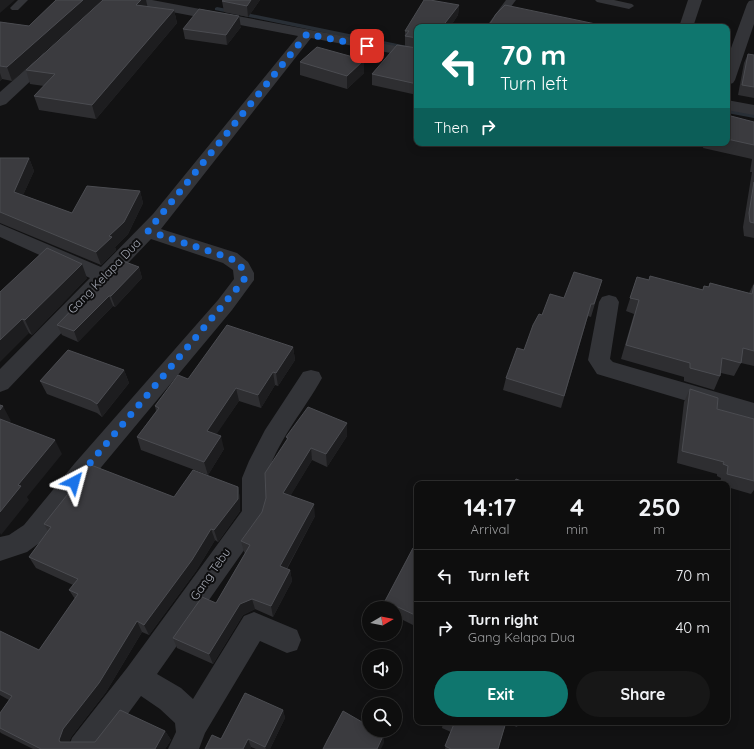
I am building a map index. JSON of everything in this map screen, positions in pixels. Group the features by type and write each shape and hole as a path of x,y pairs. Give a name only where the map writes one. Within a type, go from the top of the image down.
{"street":[{"path":"130,0 414,53"},
{"path":"200,13 212,0"},
{"path":"687,24 695,0"},
{"path":"730,72 754,4"},
{"name":"Gang Kelapa Dua","path":"0,383 148,231 307,34"},
{"path":"0,101 62,45"},
{"path":"730,106 754,110"},
{"path":"0,230 104,276"},
{"path":"0,549 15,546 24,541 33,533 84,470 220,311 244,280 245,274 242,268 238,263 230,258 148,231"},
{"path":"609,302 599,360 605,368 754,412"},
{"name":"Gang Tebu","path":"83,749 254,515 257,507 253,483 261,460 311,378"},
{"path":"187,739 254,625 287,640"},
{"path":"136,678 176,702 187,712 187,739"}],"lane":[{"path":"15,8 23,0"},
{"path":"493,24 511,0"},
{"path":"600,0 629,6"}],"building":[{"path":"56,0 83,0 7,67 0,66 0,22 29,26"},
{"path":"103,0 141,0 136,5 174,10 92,105 34,96 55,74 26,70"},
{"path":"251,0 247,6 222,1"},
{"path":"424,0 459,5 444,24 414,24 414,38 405,36 409,31 405,31"},
{"path":"505,5 596,24 490,24 496,14"},
{"path":"199,9 239,16 226,35 183,29"},
{"path":"397,45 414,48 414,83 372,74"},
{"path":"317,47 364,60 347,76 300,62"},
{"path":"748,54 754,55 754,87 742,85"},
{"path":"730,116 754,122 754,145 730,140"},
{"path":"0,158 29,158 14,192 72,213 87,186 140,191 124,222 109,236 112,237 96,252 0,212"},
{"path":"754,182 754,223 750,222 749,213"},
{"path":"47,248 82,264 25,320 22,319 0,340 0,292"},
{"path":"120,260 139,267 74,331 57,325"},
{"path":"574,272 602,280 594,304 591,304 564,396 506,378 517,348 524,350 533,325 539,314 542,315 550,294 564,298"},
{"path":"650,276 703,290 704,286 709,287 710,283 752,294 754,285 754,351 743,348 741,363 722,358 720,376 690,368 690,363 626,345 639,300 630,298 637,277 649,280"},
{"path":"227,325 293,347 276,373 273,372 258,395 236,388 207,431 221,436 204,462 137,437 159,408 155,406 178,375 188,379"},
{"path":"68,350 124,370 97,404 91,400 40,381"},
{"path":"690,389 718,398 717,409 754,419 754,481 727,474 728,466 723,464 724,462 682,451"},
{"path":"308,407 347,423 326,454 311,448 283,493 314,504 280,566 290,570 271,606 252,599 240,604 209,654 173,638 202,597 216,603 250,545 241,541 262,512 266,498 265,473 288,438 286,437"},
{"path":"0,419 55,440 18,485 21,486 0,512"},
{"path":"91,465 174,497 193,470 238,487 238,499 214,530 211,529 192,560 144,625 137,621 99,683 63,729 59,740 60,742 95,742 120,710 165,731 155,749 41,749 0,728 0,713 12,696 0,690 0,631 39,650 78,594 69,590 78,579 29,557 51,527 44,524"},
{"path":"413,548 414,548 414,615 402,609 402,601 385,601"},
{"path":"245,693 283,710 265,747 248,739 243,749 205,749 212,735 221,739"},
{"path":"343,711 362,722 362,737 383,737 377,749 323,749"},
{"path":"454,725 505,725 498,749 451,749 445,746"}],"waterway":[{"path":"217,9 414,49"},
{"path":"730,112 754,116"}],"route":[{"path":"74,482 225,305 244,280 245,274 242,268 238,263 230,258 148,231 307,34 367,46"}]}
